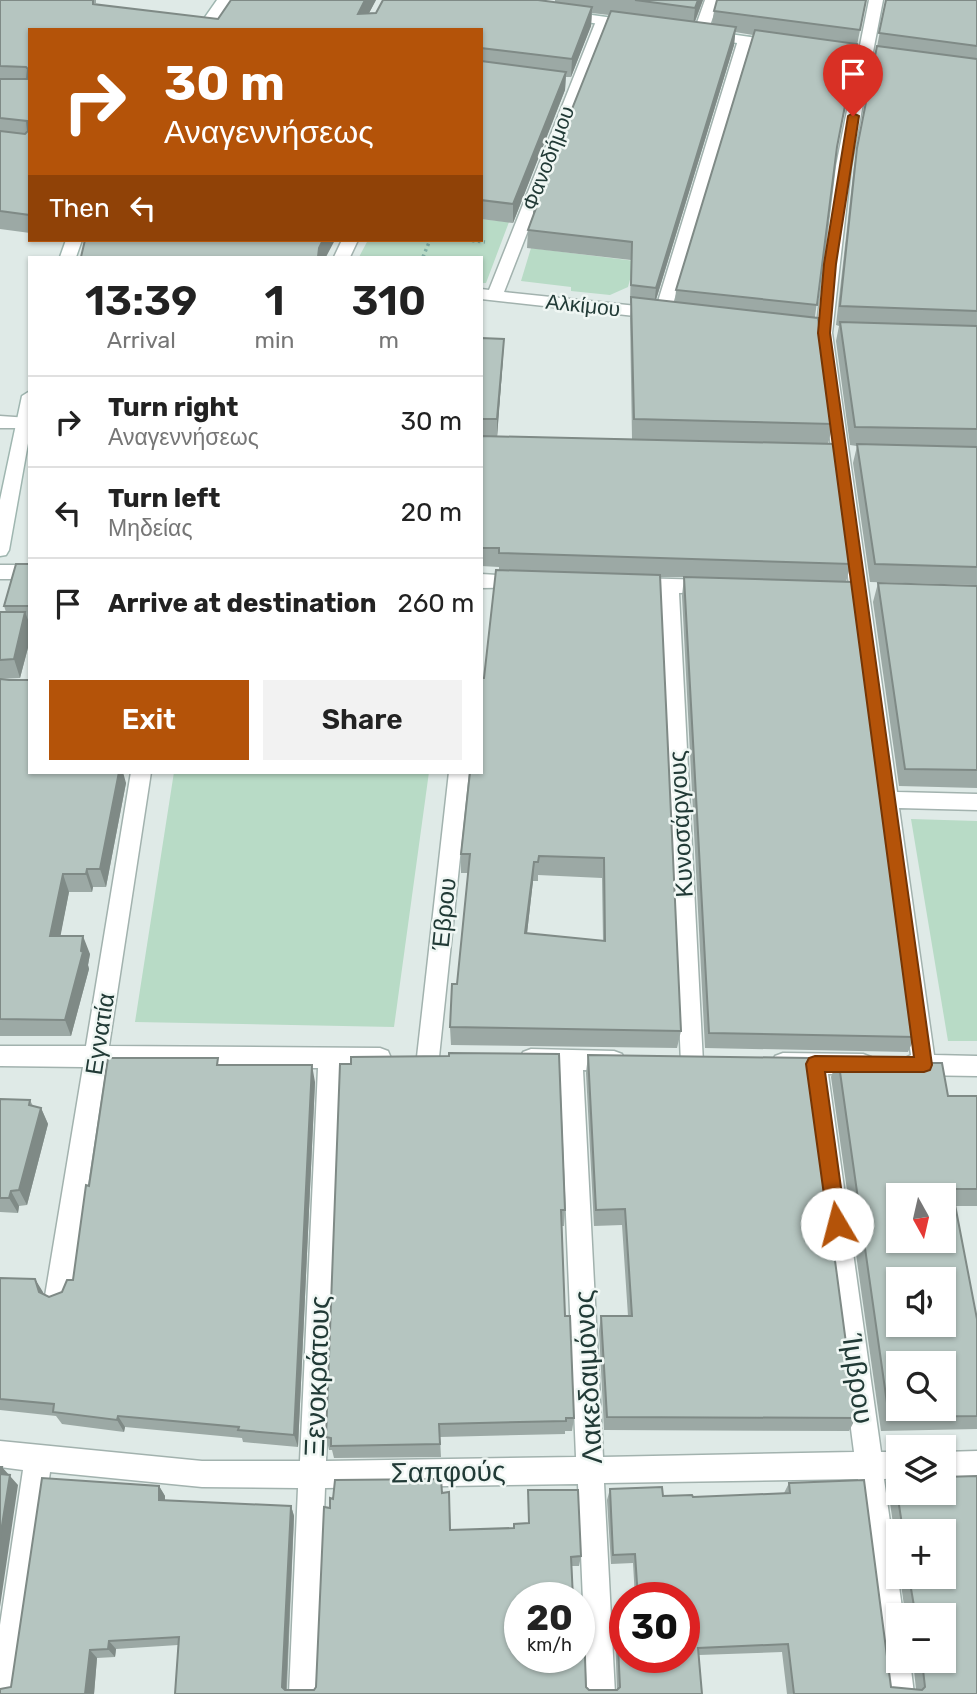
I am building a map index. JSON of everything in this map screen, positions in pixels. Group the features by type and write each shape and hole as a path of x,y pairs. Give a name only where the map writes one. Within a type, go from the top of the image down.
{"street":[{"path":"202,24 224,0"},
{"path":"712,0 693,33 914,63"},
{"path":"876,0 863,57 830,264 824,332 924,1065"},
{"path":"543,13 645,26"},
{"name":"Φανοδήμου","path":"488,294 570,85 603,21"},
{"name":"Αλκίμου","path":"488,294 669,315 745,40"},
{"path":"0,551 28,408"},
{"path":"0,422 24,432"},
{"path":"0,572 28,572"},
{"path":"483,581 535,583"},
{"path":"615,585 723,588"},
{"name":"Κυνοσάργους","path":"669,586 692,1063"},
{"name":"Εγνατία","path":"58,1296 141,774"},
{"name":"Έβρου","path":"428,1057 459,774"},
{"path":"886,800 977,802"},
{"path":"0,1056 454,1058"},
{"name":"Ξενοκράτους","path":"303,1694 330,1058"},
{"path":"506,1059 638,1061"},
{"name":"Λακεδαιμόνος","path":"571,1060 593,1469 601,1694"},
{"path":"665,1062 719,1063"},
{"path":"760,1063 977,1066"},
{"name":"Ίμβρου","path":"815,1064 900,1694"},
{"name":"Σαπφούς","path":"0,1454 38,1460 202,1474 313,1475 886,1465"},
{"path":"4,1694 38,1460"},
{"path":"956,1465 977,1464"}],"green space":[{"path":"483,219 509,222 486,283 483,283 483,256 360,256 367,242 483,242"},
{"path":"531,248 635,261 628,287 610,295 571,291 571,287 521,281"},
{"path":"174,774 429,774 394,1027 135,1022"},
{"path":"911,819 977,821 977,1041 948,1041"}],"building":[{"path":"0,0 93,0 93,4 218,19 231,0 365,0 358,14 376,13 383,0 538,0 592,7 572,59 483,48 483,28 28,28 28,69 0,66"},
{"path":"635,0 698,0 695,8"},
{"path":"717,0 866,0 860,30 714,11"},
{"path":"886,0 977,0 977,46 879,33"},
{"path":"611,11 736,27 656,288 631,285 632,242 528,230 536,208 533,207"},
{"path":"755,30 857,44 837,147 817,305 676,290"},
{"path":"877,46 977,59 977,311 840,306 857,148"},
{"path":"483,61 566,72 513,204 483,200"},
{"path":"28,69 28,131 27,121 0,118 0,79 27,79"},
{"path":"0,131 25,134 28,131 28,215 0,211"},
{"path":"85,242 322,242 318,256 81,256"},
{"path":"631,297 818,318 833,424 634,419"},
{"path":"840,322 977,326 977,429 855,427"},
{"path":"483,338 504,339 497,419 483,419"},
{"path":"483,436 835,444 851,564 499,553 499,548 483,548"},
{"path":"857,444 977,447 977,567 875,564"},
{"path":"16,564 28,564 28,606 4,606"},
{"path":"496,570 660,575 681,1031 450,1027 452,984 457,984 470,854 461,854 470,774 483,774 483,678","holes":["539,856 604,858 605,941 525,933 534,862 538,862"]},
{"path":"684,577 853,582 915,1037 709,1033"},
{"path":"878,583 977,586 977,770 905,769"},
{"path":"0,612 25,612 14,659 0,660"},
{"path":"0,679 28,680 28,774 119,774 100,869 87,869 86,874 63,874 50,936 83,936 83,952 65,1020 0,1019"},
{"path":"449,1053 559,1054 565,1210 561,1210 565,1316 570,1316 574,1418 566,1418 566,1421 439,1424 440,1444 331,1446 331,1438 326,1437 340,1064 351,1064 351,1057 449,1056"},
{"path":"588,1055 808,1058 856,1418 607,1417 601,1316 632,1316 625,1209 596,1210"},
{"path":"108,1058 218,1058 217,1065 312,1065 294,1435 118,1416 117,1420 53,1412 54,1404 0,1399 0,1278 35,1279 39,1292 49,1297 62,1292 67,1280 73,1280"},
{"path":"838,1058 920,1059 921,1063 942,1063 948,1096 977,1096 977,1189 956,1189 956,1183 886,1183 886,1253 956,1253 956,1210 977,1319 977,1416 956,1416 956,1351 886,1351 886,1396"},
{"path":"0,1099 30,1100 29,1105 41,1108 19,1190 11,1191 9,1198 0,1198"},
{"path":"0,1474 10,1475 0,1538"},
{"path":"977,1476 977,1694 794,1694 788,1644 700,1648 700,1582 637,1582 635,1554 613,1555 610,1489 662,1487 663,1496 693,1497 790,1493 789,1483 864,1480 886,1649 886,1673 889,1673 891,1687 922,1690 925,1687 923,1673 956,1673 956,1603 913,1603 911,1589 956,1589 956,1519 901,1519 899,1505 956,1505 956,1477"},
{"path":"42,1478 159,1486 159,1500 291,1506 282,1687 285,1690 314,1690 316,1687 324,1507 330,1508 335,1480 441,1479 442,1493 449,1492 450,1530 514,1528 514,1524 529,1523 528,1490 578,1490 581,1556 571,1557 572,1582 504,1582 504,1673 586,1673 586,1687 589,1690 617,1690 620,1687 619,1673 700,1671 702,1694 175,1694 179,1637 109,1641 108,1649 90,1650 85,1694 0,1694 0,1689 11,1687"}],"route":[{"path":"837,1224 815,1064 924,1065 824,333 830,264 853,116"}]}
